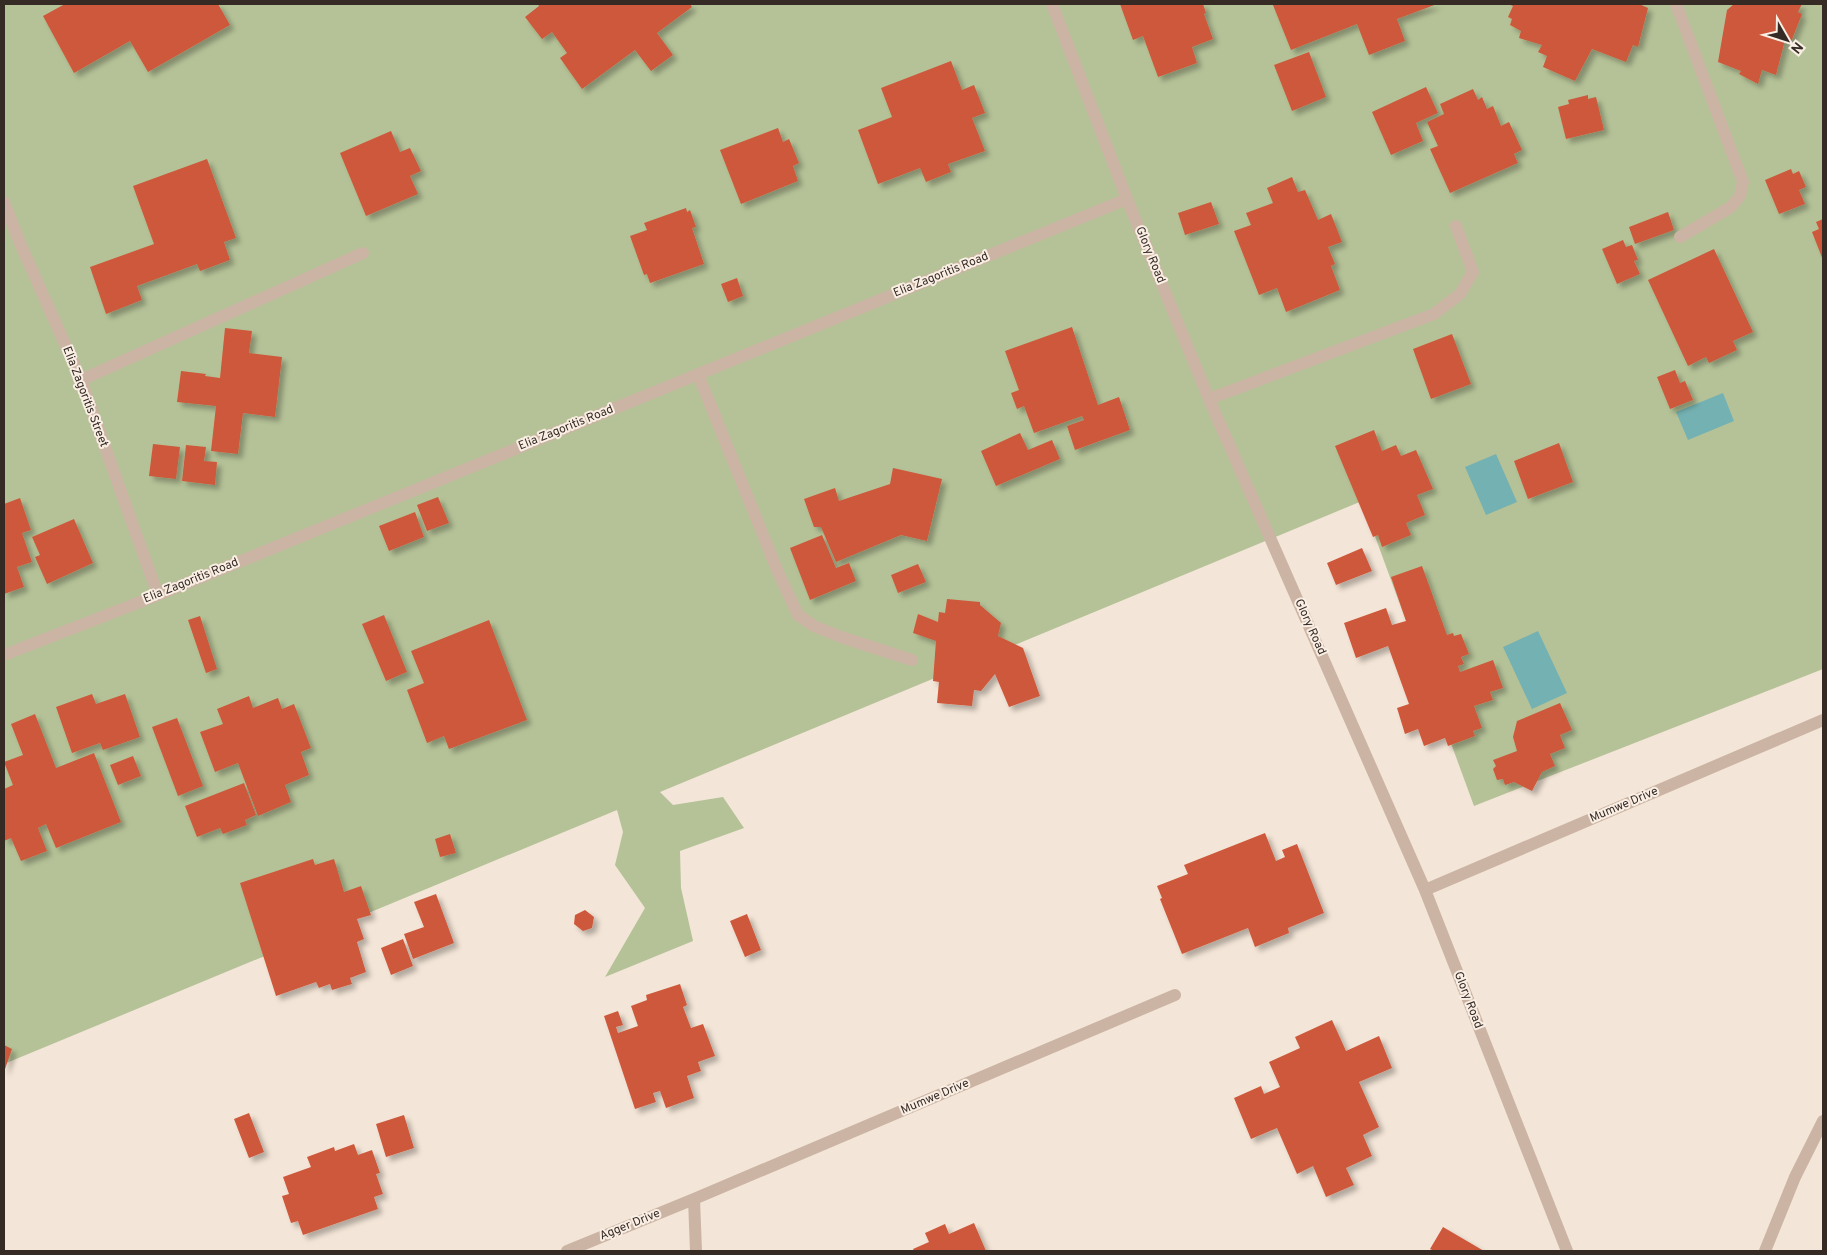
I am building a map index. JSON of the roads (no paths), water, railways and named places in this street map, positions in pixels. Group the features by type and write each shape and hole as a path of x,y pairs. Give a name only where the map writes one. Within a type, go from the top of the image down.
{"street":[{"name":"Glory Road","path":"1052,4 1127,199 1210,399 1425,890 1567,1251"},
{"path":"1676,4 1744,182 1740,196 1731,207 1680,237"},
{"name":"Elia Zagoritis Road","path":"4,655 158,595 1127,199"},
{"name":"Elia Zagoritis Street","path":"4,202 20,243 81,380 158,595"},
{"path":"1210,399 1434,314 1460,294 1472,272 1456,226"},
{"path":"81,380 363,252"},
{"path":"698,374 778,572 798,615 814,626 841,637 912,660"},
{"name":"Mumwe Drive","path":"1425,890 1823,720"},
{"name":"Mumwe Drive","path":"694,1199 1176,995"},
{"path":"1765,1251 1795,1177 1823,1120"},
{"path":"694,1199 696,1251"},
{"name":"Agger Drive","path":"566,1251 694,1199"}],"water":[{"path":"1723,393 1734,421 1688,440 1676,412"},
{"path":"1496,454 1517,502 1486,515 1465,467"},
{"path":"1538,631 1567,693 1532,709 1503,647"}]}
